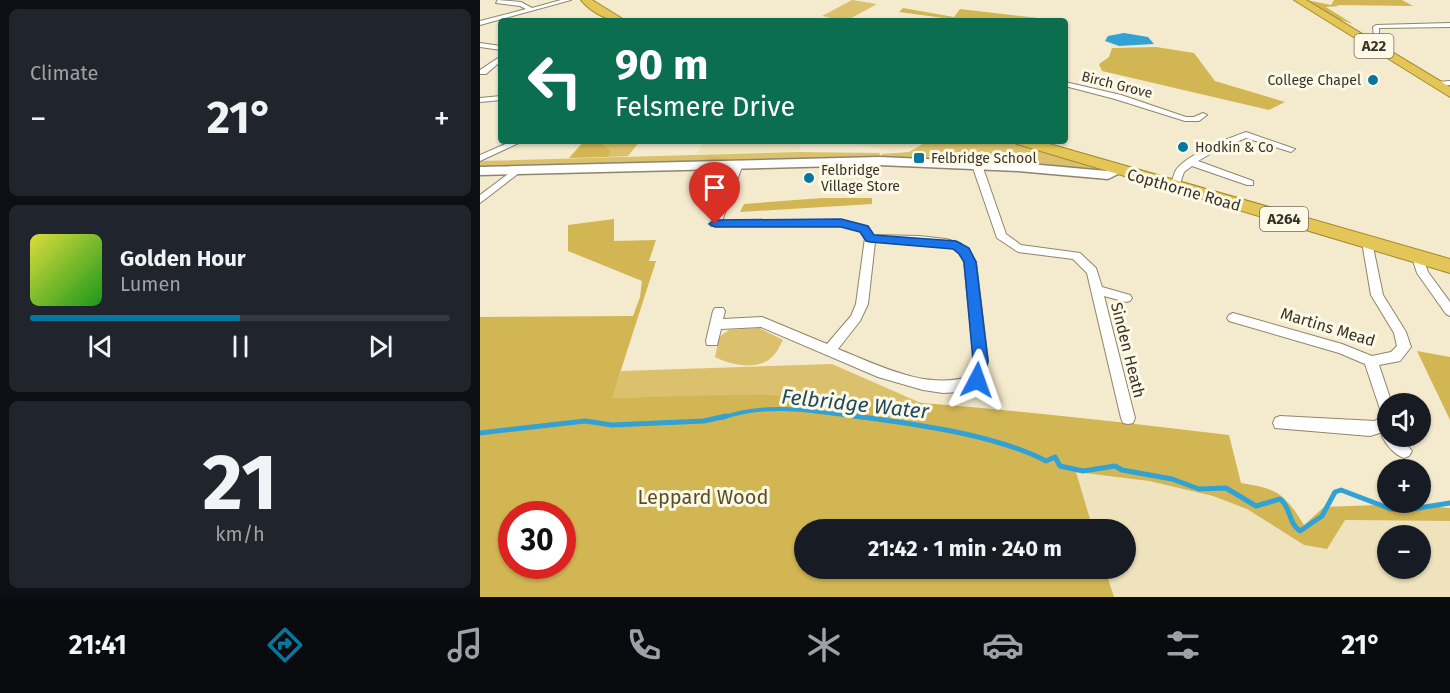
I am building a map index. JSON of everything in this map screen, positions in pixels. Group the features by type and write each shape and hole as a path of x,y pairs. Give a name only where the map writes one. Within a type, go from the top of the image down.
{"highway":[{"path":"586,0 596,9 615,18"},
{"name":"A22","path":"1299,0 1450,93"},
{"name":"Copthorne Road","path":"1032,144 1175,188 1450,266"}],"street":[{"path":"499,18 568,0"},
{"path":"498,2 520,4 532,9"},
{"path":"480,23 498,18"},
{"path":"1366,41 1377,40 1376,27 1381,26 1450,25"},
{"path":"480,45 498,48"},
{"path":"483,72 488,65 498,60"},
{"path":"1436,84 1450,83"},
{"name":"Birch Grove","path":"1068,85 1166,108 1190,120 1203,115"},
{"path":"480,100 498,98"},
{"path":"1175,188 1180,171 1191,162 1214,148 1246,135 1291,149"},
{"path":"480,158 512,144"},
{"path":"480,171 845,160 977,165 1108,175 1118,171"},
{"path":"1191,162 1250,183"},
{"path":"738,164 731,180 727,204 715,224 841,223 864,229 870,238 862,304 856,318 830,351"},
{"name":"Sinden Heath","path":"977,165 1001,236 1018,248 1076,256 1092,271 1128,418"},
{"path":"480,200 516,171"},
{"path":"712,341 718,318 762,322 908,381 964,387 977,380 981,361 970,262 964,251 956,245 935,242 870,238"},
{"name":"Martins Mead","path":"1233,318 1342,349 1371,361 1395,357 1404,347 1400,332 1377,295 1367,242"},
{"path":"1418,257 1423,273 1450,311"},
{"name":"Sinden Heath","path":"1097,290 1126,298"},
{"path":"1371,361 1381,393"},
{"path":"1280,423 1377,429"},
{"path":"1401,447 1404,451"}],"shaded area":[{"path":"852,0 877,4 851,18 822,16"},
{"path":"603,144 638,144 628,156 608,157 611,151"},
{"path":"703,144 801,144 799,151 696,154"},
{"path":"859,144 919,144 909,149 887,151"},
{"path":"922,144 1020,144 1099,169 1098,171 881,157 882,154 909,152"},
{"path":"799,152 880,153 879,157 480,168 480,161"},
{"path":"759,328 783,340 772,357 766,361 744,365 715,357 719,337 729,330"},
{"path":"832,364 921,403 770,395 611,398 621,371"},
{"path":"1075,472 1149,481 1213,496 1247,509 1304,545 1344,520 1450,521 1450,597 1114,597 1108,579 1136,579 1136,519 1090,519"}],"green space":[{"path":"1307,0 1331,5 1334,0 1402,0 1413,6 1336,5 1340,6 1326,7 1353,24 1335,18"},
{"path":"903,8 954,17 960,9 1038,18 944,18 899,12"},
{"path":"1156,47 1194,53 1215,81 1285,102 1269,110 1102,71 1099,64 1109,57 1112,48"},
{"path":"581,144 603,144 611,151 608,157 569,158"},
{"path":"822,198 872,198 872,204 740,212 744,204"},
{"name":"Leppard Wood","path":"614,219 614,241 656,240 649,261 656,261 612,398 751,395 886,400 1058,415 1229,435 1241,483 1272,490 1279,494 1291,506 1304,525 1324,507 1377,505 1377,513 1431,513 1431,506 1450,508 1450,521 1345,520 1327,549 1304,545 1247,509 1213,496 1149,481 1076,472 1090,519 794,519 794,579 1108,579 1114,597 480,597 480,317 633,316 640,297 642,281 568,251 568,225"},
{"path":"1417,351 1450,357 1450,420"}],"water":[{"path":"1124,33 1148,37 1154,44 1119,46 1105,41 1108,36"}],"waterway":[{"name":"Felbridge Water","path":"722,418 739,413 775,409 866,418"},
{"name":"Felbridge Water","path":"480,433 585,421 612,425 704,421 726,416"},
{"name":"Felbridge Water","path":"854,416 978,437 1046,461 1055,457 1060,466 1083,471 1115,466 1122,470 1172,479 1199,489 1226,488 1256,506 1280,499 1284,502 1293,524 1300,531 1322,516 1335,492 1341,490 1391,509 1406,510 1450,503"}],"place":[{"name":"College Chapel","path":"1373,80"},
{"name":"Hodkin & Co","path":"1183,147"},
{"name":"Felbridge School","path":"919,158"},
{"name":"Felbridge Village Store","path":"809,178"}],"route":[{"path":"715,224 841,223 864,229 870,238 956,245 964,251 970,262 981,361 977,380"}]}
